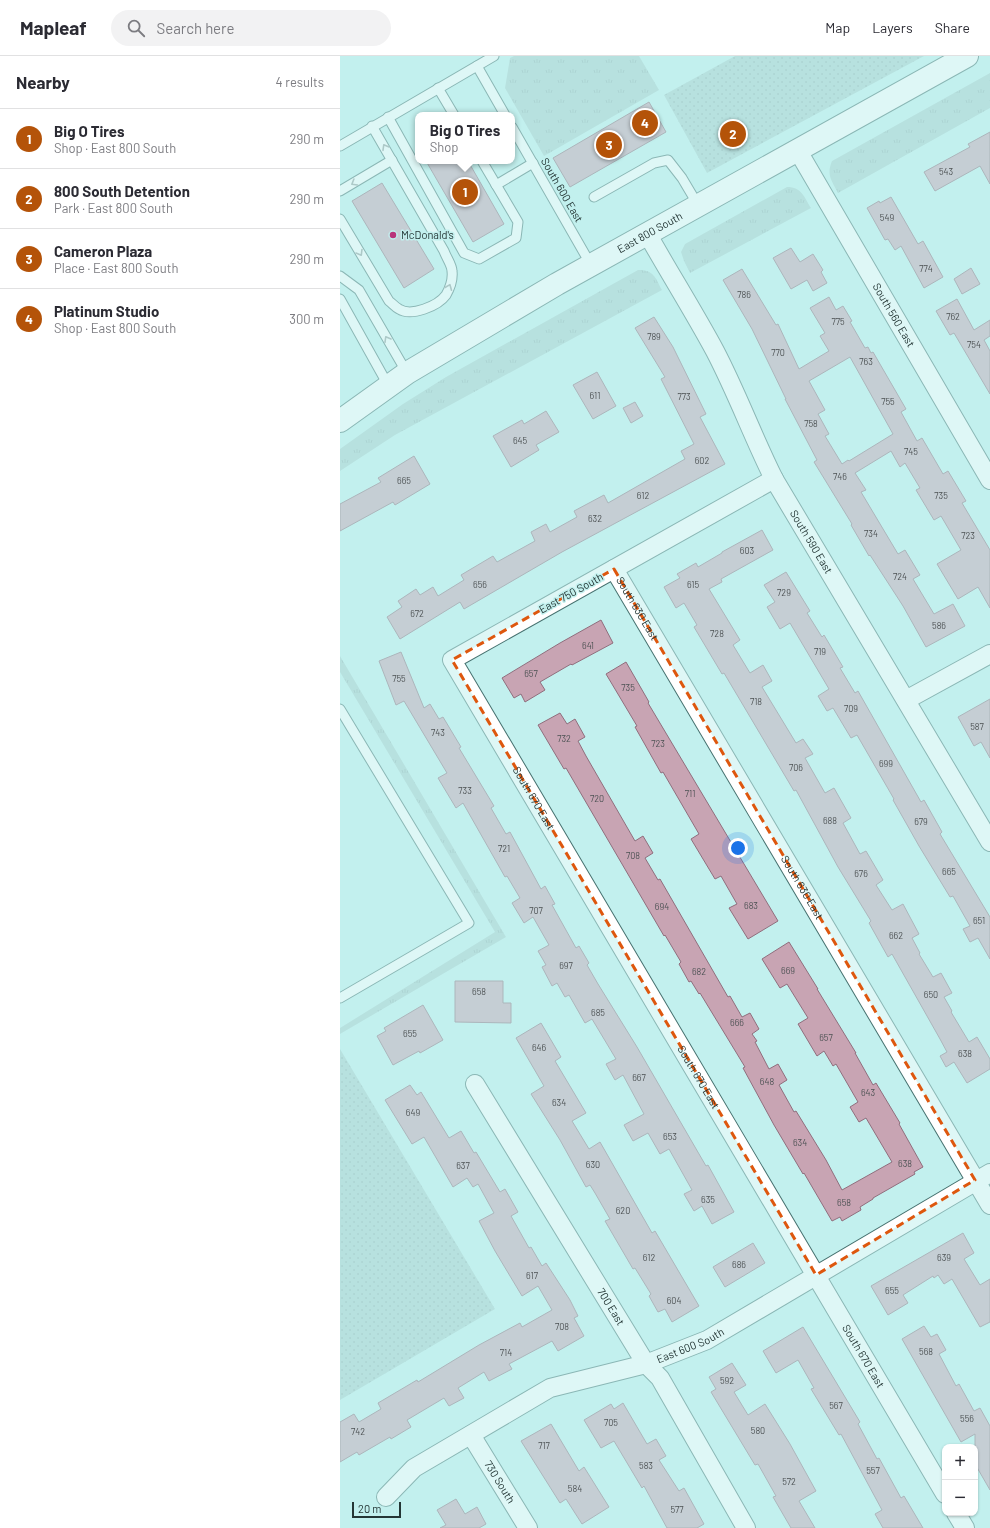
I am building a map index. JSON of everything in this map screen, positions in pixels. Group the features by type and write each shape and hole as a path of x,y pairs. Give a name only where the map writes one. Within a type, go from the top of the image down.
{"main road":[{"name":"East 800 South","path":"340,421 388,385 407,373 592,265 967,56"}],"street":[{"name":"South 560 East","path":"798,151 990,480"},
{"name":"South 590 East","path":"648,235 715,351 740,402 758,447 774,479 990,842"},
{"name":"East 750 South","path":"452,660 774,479"},
{"name":"South 630 East","path":"614,569 983,1177 990,1205"},
{"path":"906,700 990,654"},
{"name":"South 670 East","path":"452,660 942,1489"},
{"name":"700 East","path":"475,1084 646,1364 660,1378 746,1528"},
{"name":"East 600 South","path":"386,1498 414,1468 550,1388 646,1364 707,1340 983,1177"},
{"name":"730 South","path":"471,1435 528,1528"},
{"path":"958,1516 965,1528"}],"lane":[{"path":"340,146 494,56"},
{"path":"477,66 503,112"},
{"path":"438,88 452,112"},
{"path":"388,117 464,253 479,259 516,238 518,222 484,164"},
{"path":"340,219 389,301 399,310 410,312 421,311 445,296 451,284 452,270 444,251 372,126"},
{"name":"South 600 East","path":"515,132 592,265"},
{"path":"340,191 392,160"},
{"path":"594,197 654,163 668,160 682,178 698,207"},
{"path":"496,185 533,163"},
{"path":"340,276 359,290 407,373"},
{"path":"340,299 388,385"},
{"path":"340,709 469,923 340,998"}],"highlighted area":[{"path":"614,569 975,1180 816,1275 452,660"}],"green space":[{"path":"514,56 639,56 659,90 544,156 505,88 510,58"},
{"path":"735,56 924,56 707,173 664,95"},
{"path":"990,73 990,108 838,193 830,174 830,166 832,161"},
{"path":"787,187 792,187 802,193 811,208 690,273 681,252 685,244"},
{"path":"638,270 648,271 651,273 656,278 662,290 395,435 340,471 340,449 403,404 446,377"},
{"path":"340,656 506,937 340,1034 340,1028 495,932 340,672"},
{"path":"340,1049 495,1309 340,1400"}],"building":[{"path":"649,102 666,132 570,187 553,158"},
{"path":"990,132 990,184 980,166 935,191 924,172 970,147 968,144"},
{"path":"428,164 470,164 504,224 473,242"},
{"name":"McDonald's","path":"382,183 434,269 404,288 352,201"},
{"path":"891,197 918,244 923,241 943,277 924,288 901,246 895,250 888,239 885,240 867,208 879,201 880,203"},
{"path":"791,248 800,262 813,254 823,270 821,272 827,283 813,291 807,280 791,289 773,258"},
{"path":"971,268 980,284 962,294 954,279"},
{"path":"742,269 776,325 778,324 799,369 829,351 820,336 825,333 810,308 829,297 836,310 843,306 852,321 850,322 865,348 868,347 871,353 873,352 906,409 901,412 917,441 922,438 943,474 948,471 966,501 962,503 990,550 990,608 978,587 958,599 937,564 961,550 941,516 934,520 916,490 920,488 905,463 900,467 891,451 855,473 866,490 861,492 898,554 905,550 920,575 913,579 934,614 953,604 965,626 926,647 903,606 870,555 869,556 851,525 852,524 814,462 817,460 785,399 752,329 723,280","holes":["850,357 893,434 842,464 825,436 829,434 818,414 825,410 809,381"]},
{"path":"957,299 974,330 990,320 990,336 984,340 990,351 990,394 954,333 950,335 936,311"},
{"path":"654,317 673,347 706,414 700,417 725,464 562,552 464,609 460,602 400,639 387,617 402,607 398,601 416,589 420,595 433,587 438,596 464,580 461,575 493,556 497,562 535,541 531,532 546,524 550,532 577,517 574,511 604,495 608,503 685,459 681,451 694,444 661,379 665,377 635,328"},
{"path":"597,372 616,406 593,419 573,385"},
{"path":"635,402 643,416 631,423 623,408"},
{"path":"546,411 559,432 536,445 539,450 511,467 493,436 522,420 524,424"},
{"path":"414,456 430,484 395,505 393,502 340,531 340,504 381,482 378,478"},
{"path":"762,530 773,550 721,579 722,582 709,589 740,640 733,645 750,673 763,665 772,681 762,687 796,743 803,739 813,754 805,758 825,793 834,788 851,818 843,823 860,854 866,851 883,880 876,885 892,910 903,904 919,934 912,938 920,953 919,954 933,977 941,973 952,993 944,997 952,1011 951,1012 969,1042 977,1037 990,1059 990,1069 967,1083 954,1062 946,1067 940,1056 947,1052 940,1039 892,954 888,957 869,923 871,921 838,867 796,790 794,791 724,673 722,674 694,627 697,625 684,603 676,608 664,587 680,578 677,574 696,563 698,567"},
{"path":"786,572 810,611 807,613 822,637 824,635 843,667 840,668 855,693 858,691 921,802 924,800 942,832 940,834 990,917 990,959 978,938 970,942 963,929 970,926 953,896 950,897 919,846 857,735 851,738 833,708 827,711 818,696 829,689 790,623 780,629 767,607 775,602 764,585"},
{"path":"601,620 613,643 572,665 571,664 540,682 545,690 525,702 521,694 514,698 502,678"},
{"path":"401,652 424,708 430,704 439,719 443,717 461,747 459,748 494,806 491,808 506,834 510,832 541,889 545,886 555,904 552,905 576,948 579,946 589,963 587,965 598,984 637,1047 706,1166 708,1165 734,1212 712,1224 702,1206 694,1211 684,1194 692,1190 669,1149 660,1154 648,1133 633,1141 624,1125 644,1114 623,1075 615,1080 606,1064 616,1059 592,1019 585,1023 569,995 565,997 557,983 552,986 542,967 546,965 538,951 549,945 533,917 524,923 512,903 520,898 507,876 505,877 463,803 456,808 438,778 447,773 404,701 396,705 379,661"},
{"path":"626,662 649,702 648,703 778,921 748,939 729,908 737,904 721,876 715,879 691,839 699,834 663,772 661,773 635,727 637,726 606,674"},
{"path":"990,699 990,758 981,742 974,746 958,717"},
{"path":"560,713 567,724 575,719 585,737 578,741 586,756 635,841 643,836 653,853 645,858 658,880 660,879 728,997 730,996 742,1017 750,1013 759,1029 752,1034 757,1041 755,1042 769,1069 778,1064 787,1080 779,1085 794,1112 796,1111 826,1160 842,1190 892,1162 866,1118 859,1122 850,1107 858,1102 836,1064 833,1066 824,1051 817,1056 798,1024 808,1018 787,984 780,988 762,959 789,942 856,1053 873,1085 876,1083 900,1123 899,1124 923,1167 914,1172 915,1174 873,1198 860,1207 861,1210 842,1221 840,1217 832,1221 774,1125 743,1068 745,1067 700,993 699,994 691,981 689,982 679,964 681,962 665,935 664,936 566,768 564,769 538,725"},
{"path":"455,981 503,981 503,1003 511,1003 511,1023 455,1022"},
{"path":"423,1005 443,1040 420,1053 419,1051 393,1065 377,1036 386,1031 384,1028"},
{"path":"541,1023 561,1057 555,1061 586,1113 572,1121 589,1149 600,1142 652,1233 655,1231 699,1306 672,1322 665,1309 658,1312 649,1296 651,1294 635,1268 633,1269 605,1221 610,1219 595,1193 590,1185 586,1187 560,1140 531,1094 544,1086 516,1038"},
{"path":"410,1085 417,1095 421,1092 449,1138 461,1131 474,1153 476,1152 500,1192 505,1189 518,1212 511,1216 529,1248 531,1247 542,1266 546,1263 570,1300 578,1316 574,1318 584,1336 558,1351 552,1341 509,1364 512,1369 489,1381 484,1372 458,1388 464,1398 449,1406 444,1398 407,1420 411,1427 359,1455 357,1452 340,1462 340,1422 354,1414 359,1422 381,1409 378,1403 417,1380 418,1382 479,1345 520,1323 522,1327 552,1310 538,1286 522,1296 495,1251 479,1221 494,1213 478,1184 473,1187 467,1178 453,1187 424,1137 412,1144 385,1100"},
{"path":"963,1233 974,1253 964,1259 980,1285 990,1279 990,1322 980,1327 952,1279 944,1284 938,1275 934,1278 933,1276 903,1295 908,1303 888,1315 871,1286"},
{"path":"753,1243 765,1263 725,1287 713,1267"},
{"path":"924,1326 931,1337 937,1334 946,1350 939,1354 956,1386 959,1384 974,1411 980,1408 990,1426 990,1490 978,1469 978,1444 975,1444 975,1434 961,1442 902,1339"},
{"path":"803,1327 860,1422 858,1424 877,1459 879,1458 901,1498 904,1496 923,1528 883,1528 875,1514 882,1510 841,1434 839,1435 811,1389 814,1388 798,1360 776,1373 763,1351"},
{"path":"732,1363 746,1385 734,1392 748,1415 765,1404 790,1444 816,1491 799,1501 815,1528 791,1528 773,1497 776,1496 758,1464 755,1465 711,1392 716,1389 709,1377"},
{"path":"623,1403 647,1444 656,1439 666,1456 659,1460 679,1491 684,1488 704,1524 697,1528 667,1528 644,1486 642,1488 614,1441 601,1448 584,1420 611,1404 614,1409"},
{"path":"551,1424 579,1471 584,1467 609,1507 582,1524 566,1499 560,1503 521,1441"},
{"path":"456,1499 465,1514 477,1507 486,1524 479,1528 440,1528 446,1525 437,1510"}],"place":[{"name":"Platinum Studio","path":"645,123"},
{"name":"800 South Detention","path":"733,134"},
{"name":"Cameron Plaza","path":"609,145"},
{"name":"Big O Tires","path":"465,192"},
{"name":"McDonald's","path":"393,235"}]}
